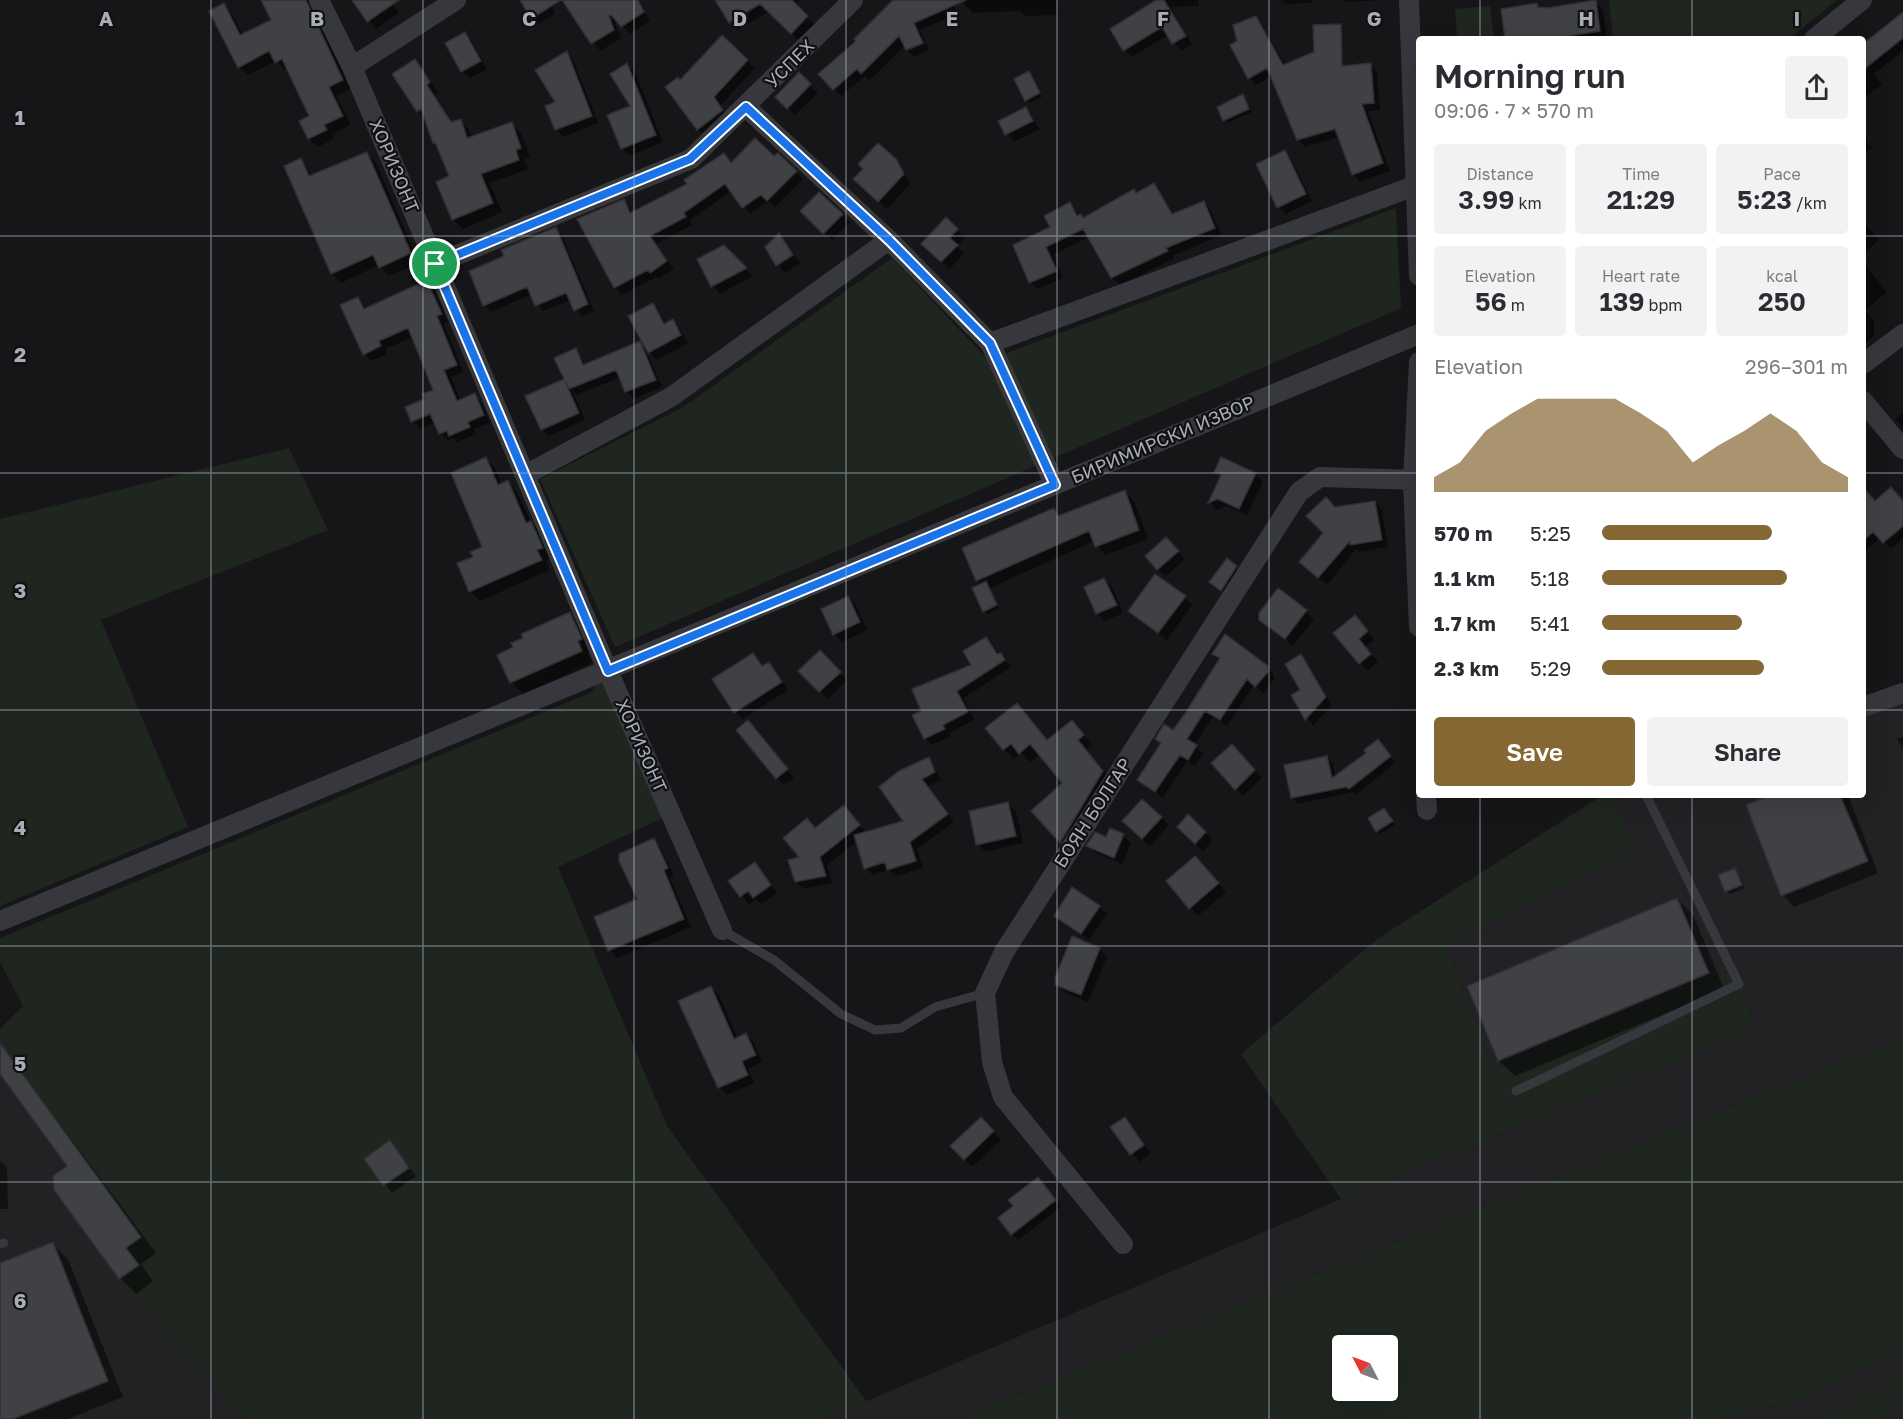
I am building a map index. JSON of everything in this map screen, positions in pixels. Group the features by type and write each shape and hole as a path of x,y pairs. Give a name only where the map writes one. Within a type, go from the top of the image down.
{"street":[{"name":"ХОРИЗОНТ","path":"319,0 352,67 608,671 722,930"},
{"path":"352,67 456,0"},
{"name":"УСПЕХ","path":"435,264 690,159 746,107 853,0"},
{"path":"990,343 1416,185 1409,0"},
{"path":"1818,36 1862,0"},
{"path":"746,107 889,240 990,343 1055,485"},
{"path":"525,475 671,397 889,240"},
{"name":"БИРИМИРСКИ ИЗВОР","path":"0,921 1416,334"},
{"path":"1866,362 1903,334"},
{"path":"1866,405 1903,449"},
{"name":"БОЯН БОЛГАР","path":"985,993 1010,942 1299,492 1320,477 1416,480"},
{"path":"1866,705 1903,693"},
{"path":"985,993 992,1062 1004,1097 1123,1244"}],"lane":[{"path":"1516,1091 1739,984 1647,798"},
{"path":"722,930 774,960 841,1014 875,1030 901,1028 935,1007 985,993"}],"shaded area":[{"path":"1609,0 1837,0 1793,36 1613,36"},
{"path":"1490,6 1494,36 1457,36 1455,9"},
{"path":"1396,208 1401,308 615,647 540,479 682,408 892,258 988,360"},
{"path":"289,448 328,530 101,620 188,827 0,906 0,519"},
{"path":"608,671 671,814 558,867 667,1126 867,1402 825,1419 244,1419 119,1279 139,1265 126,1248 141,1237 0,1043 0,1029 23,1006 0,962 0,938 590,693"},
{"path":"1903,694 1903,1037 957,1419 825,1419 1341,1199 1756,1029 1735,969 1494,1071 1447,947 1634,848 1616,798 1866,798 1866,706"},
{"path":"1598,798 1616,798 1635,848 1447,947 1494,1071 1735,969 1756,1029 1341,1199 1241,1054 1377,939"},
{"path":"1903,1037 1903,1345 1888,1355 1792,1402 1721,1419 957,1419"},
{"path":"0,1043 141,1237 139,1265 244,1419 0,1419"},
{"path":"1903,1345 1903,1376 1814,1419 1721,1419 1792,1402 1888,1355"},
{"path":"1903,1376 1903,1395 1882,1419 1814,1419"},
{"path":"1903,1395 1903,1419 1882,1419"}],"building":[{"path":"261,0 306,0 343,80 329,87 343,116 324,125 327,130 308,139 299,121 309,116 282,59 275,63 269,51 238,68 209,11 224,3 240,35 271,20"},
{"path":"352,0 399,0 367,22"},
{"path":"520,0 561,0 531,19"},
{"path":"562,0 638,0 644,12 621,27 611,15 609,16 614,30 591,44"},
{"path":"715,0 792,0 808,16 791,34 760,4 729,23"},
{"path":"893,0 966,0 914,23 923,43 906,50 899,36 861,74 857,69 833,90 818,74 856,41 854,39"},
{"path":"1156,0 1164,0 1186,36 1172,44 1162,27 1123,51 1110,29"},
{"path":"1596,0 1600,31 1569,36 1505,36 1501,9 1537,3 1538,7 1547,8"},
{"path":"1903,12 1903,38 1866,68 1866,42"},
{"path":"1256,16 1283,65 1314,52 1313,25 1341,24 1342,66 1371,63 1374,103 1362,104 1383,163 1352,175 1335,129 1297,140 1267,68 1248,79 1230,45 1237,41 1233,25"},
{"path":"465,32 481,61 461,72 445,43"},
{"path":"722,35 748,60 714,97 723,110 697,130 665,87 678,77 680,80"},
{"path":"567,51 592,116 555,130 545,106 555,102 535,70"},
{"path":"415,59 430,82 427,85 451,122 461,119 467,138 512,122 521,148 516,150 519,160 481,174 493,203 452,220 436,182 449,176 435,142 433,143 421,109 417,112 392,74"},
{"path":"627,63 656,135 621,149 607,115 630,106 610,74"},
{"path":"1029,71 1040,93 1025,101 1014,79"},
{"path":"799,72 811,84 787,109 775,97"},
{"path":"1243,94 1249,109 1223,121 1217,107"},
{"path":"1026,107 1033,121 1005,135 998,121"},
{"path":"755,138 774,156 778,153 797,171 767,201 761,195 742,208 725,184 684,213 686,217 650,236 667,261 650,273 648,270 614,288 577,219 624,199 630,213 687,184 684,180 724,153 731,163"},
{"path":"878,143 896,159 904,174 878,202 853,179 863,169 858,164"},
{"path":"1285,150 1306,194 1277,208 1256,164"},
{"path":"367,152 411,253 379,268 373,255 331,274 284,166 301,158 309,176"},
{"path":"1154,183 1172,214 1204,201 1215,228 1166,248 1168,251 1111,278 1083,229 1046,247 1057,271 1029,283 1013,245 1050,227 1044,216 1070,202 1077,216 1081,214 1083,218 1134,189 1136,193"},
{"path":"819,192 843,214 823,234 800,211"},
{"path":"946,217 958,229 950,238 958,245 941,262 921,244"},
{"path":"556,227 588,304 574,311 566,293 535,306 527,287 483,306 469,271 504,256 501,250"},
{"path":"779,233 793,255 776,266 765,247"},
{"path":"724,245 747,268 711,287 697,259"},
{"path":"427,280 442,314 437,316 457,365 444,370 457,401 475,393 484,415 468,422 470,427 449,436 447,431 439,434 430,414 411,422 405,407 424,399 422,394 433,390 408,328 379,341 381,346 363,355 340,305 358,297 364,309"},
{"path":"653,303 664,324 673,319 681,335 648,353 628,316"},
{"path":"640,341 656,380 625,392 616,370 569,389 565,381 579,413 541,430 525,396 564,379 554,358 576,348 583,365"},
{"path":"486,457 498,485 508,480 526,523 531,521 543,548 537,550 542,560 469,592 457,563 473,557 470,552 482,547 451,473"},
{"path":"1221,457 1256,473 1239,509 1218,499 1208,503 1221,475 1214,472"},
{"path":"1891,487 1903,501 1903,526 1883,543 1873,532 1866,538 1866,490 1875,501"},
{"path":"1125,490 1139,530 1095,547 1089,531 976,581 962,548 1054,508 1058,516"},
{"path":"1326,497 1335,507 1375,501 1382,540 1350,545 1349,542 1318,578 1299,562 1323,533 1306,516"},
{"path":"1166,537 1179,551 1157,570 1145,556"},
{"path":"1227,558 1237,566 1221,591 1209,582"},
{"path":"1155,574 1186,596 1158,633 1128,611"},
{"path":"1104,578 1117,605 1096,614 1084,587"},
{"path":"986,581 997,605 983,612 972,588"},
{"path":"1278,588 1307,610 1285,639 1259,620 1259,613"},
{"path":"848,596 860,622 833,635 821,609"},
{"path":"570,612 582,639 578,641 582,651 510,683 497,655 513,647 511,643 523,638 521,634"},
{"path":"1355,615 1368,631 1359,639 1371,654 1359,664 1333,633"},
{"path":"1225,634 1268,666 1268,672 1255,687 1247,679 1220,720 1205,711 1187,739 1197,745 1188,760 1180,755 1155,792 1137,780 1161,743 1155,739 1164,724 1173,730 1184,715 1220,658 1212,654"},
{"path":"986,637 997,654 1001,653 1005,660 957,691 968,712 943,725 945,729 924,739 912,715 921,711 912,689 971,665 963,651"},
{"path":"820,650 841,672 819,692 798,671"},
{"path":"753,653 762,666 769,662 782,682 734,713 712,679"},
{"path":"1301,654 1326,697 1305,720 1291,695 1300,690 1285,664"},
{"path":"1017,703 1047,740 1072,720 1084,735 1078,740 1103,771 1060,843 1031,811 1062,783 1030,744 1019,754 1011,744 1003,750 985,728"},
{"path":"748,720 788,769 776,779 736,730"},
{"path":"1378,739 1391,756 1349,789 1346,787 1291,798 1284,765 1327,756 1332,778 1366,753 1364,750"},
{"path":"1232,744 1255,770 1235,790 1211,763"},
{"path":"929,757 935,772 922,779 948,814 910,842 916,861 887,870 885,862 864,869 854,835 903,821 879,787 899,771"},
{"path":"1763,798 1841,798 1868,861 1781,896 1746,805"},
{"path":"1142,799 1162,817 1142,839 1122,821"},
{"path":"1008,802 1016,836 976,845 969,811"},
{"path":"844,805 860,825 820,857 826,876 795,882 788,860 799,857 783,838 807,818 815,828"},
{"path":"1384,808 1393,821 1376,832 1368,818"},
{"path":"1188,814 1206,832 1195,844 1177,827"},
{"path":"1110,828 1124,834 1114,858 1086,846 1095,832 1106,837"},
{"path":"654,838 668,868 664,870 684,919 608,951 594,917 637,899 619,861 619,854"},
{"path":"1195,856 1219,883 1189,909 1166,881"},
{"path":"755,862 771,885 753,898 748,891 740,897 728,881"},
{"path":"1735,868 1742,885 1725,892 1718,875"},
{"path":"1072,887 1100,906 1081,934 1054,916"},
{"path":"1677,898 1709,973 1498,1061 1467,986"},
{"path":"1072,936 1100,948 1081,995 1055,985 1055,978"},
{"path":"711,986 734,1039 746,1033 756,1055 742,1061 748,1075 718,1088 678,1001"},
{"path":"0,1043 141,1237 126,1248 139,1265 119,1279 54,1190 53,1176 67,1166 0,1074"},
{"path":"981,1117 994,1131 964,1160 950,1146"},
{"path":"1125,1117 1144,1145 1130,1155 1110,1127"},
{"path":"390,1140 409,1168 383,1186 364,1159"},
{"path":"1038,1177 1056,1200 1011,1235 998,1218 1013,1206 1008,1200"},
{"path":"53,1242 108,1381 13,1419 0,1419 0,1263"}],"route":[{"path":"746,107 889,240 990,343 1055,485 608,671 435,264 690,159 746,107"}]}
